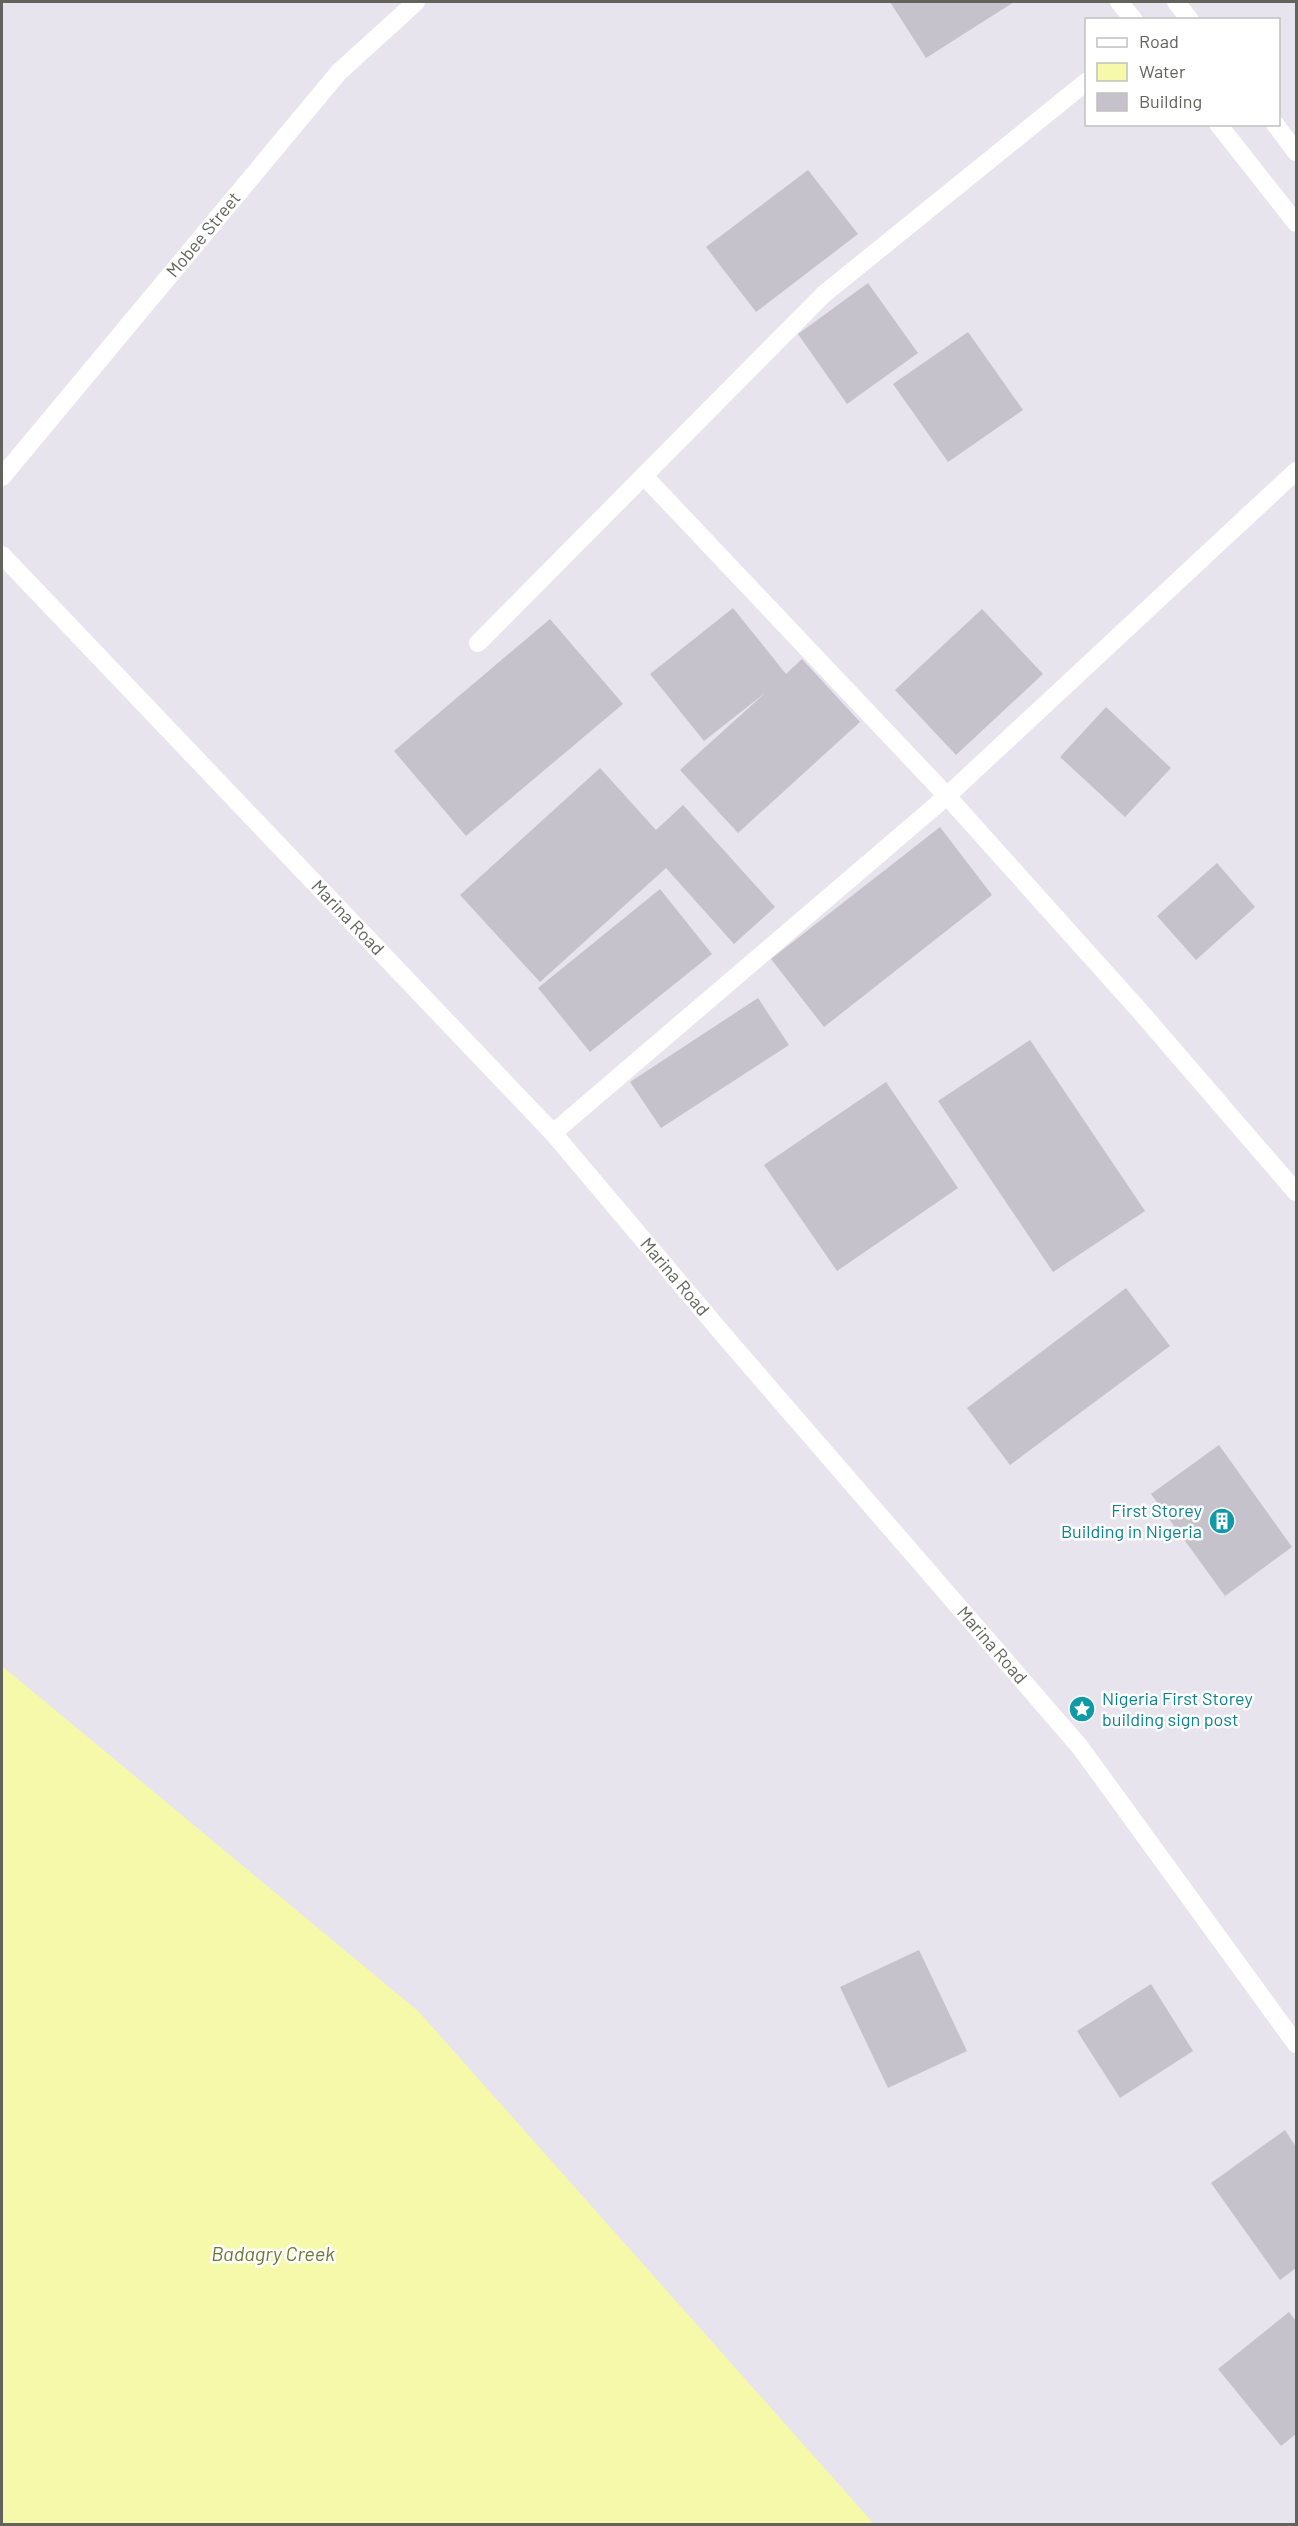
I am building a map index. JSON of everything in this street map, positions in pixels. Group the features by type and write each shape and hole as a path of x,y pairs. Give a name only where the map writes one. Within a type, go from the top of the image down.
{"street":[{"name":"Mobee Street","path":"2,477 339,72 416,2"},
{"path":"1119,2 1132,18"},
{"path":"1176,2 1188,18"},
{"path":"478,643 824,294 1085,83"},
{"path":"1220,126 1296,223"},
{"path":"1276,126 1296,152"},
{"path":"553,1133 946,796 1296,471"},
{"path":"644,476 946,796 1139,1010 1296,1192"},
{"name":"Marina Road","path":"2,555 553,1133 727,1339 1080,1748 1296,2044"}],"water":[{"name":"Badagry Creek","path":"2,1666 418,2011 874,2524 2,2524"}],"building":[{"path":"890,2 1014,2 926,58"},
{"path":"808,170 858,234 756,312 706,247"},
{"path":"868,283 918,353 847,404 798,334"},
{"path":"968,332 1023,410 948,462 893,384"},
{"path":"733,608 786,674 802,659 860,722 738,833 680,770 765,693 704,741 650,674"},
{"path":"982,609 1043,674 956,755 895,690"},
{"path":"550,619 623,704 466,836 394,751"},
{"path":"1106,707 1171,768 1125,817 1060,757"},
{"path":"600,768 656,830 683,805 775,907 734,944 666,868 540,982 460,895"},
{"path":"940,827 992,895 824,1027 771,959"},
{"path":"1217,863 1255,907 1196,960 1157,916"},
{"path":"660,889 712,954 590,1052 538,988"},
{"path":"758,998 789,1045 661,1128 630,1082"},
{"path":"1030,1040 1145,1211 1053,1272 938,1101"},
{"path":"886,1082 958,1188 837,1271 764,1165"},
{"path":"1126,1288 1170,1346 1010,1465 967,1408"},
{"name":"First Storey Building in Nigeria","path":"1219,1445 1292,1547 1225,1596 1151,1494"},
{"path":"919,1950 967,2051 888,2088 840,1987"},
{"path":"1151,1984 1193,2051 1120,2098 1077,2031"},
{"path":"1285,2130 1296,2147 1296,2268 1280,2280 1211,2183"},
{"path":"1289,2312 1296,2321 1296,2434 1281,2446 1218,2369"}],"place":[{"name":"First Storey Building in Nigeria","path":"1222,1521"},
{"name":"Nigeria First Storey building sign post","path":"1082,1709"}]}
